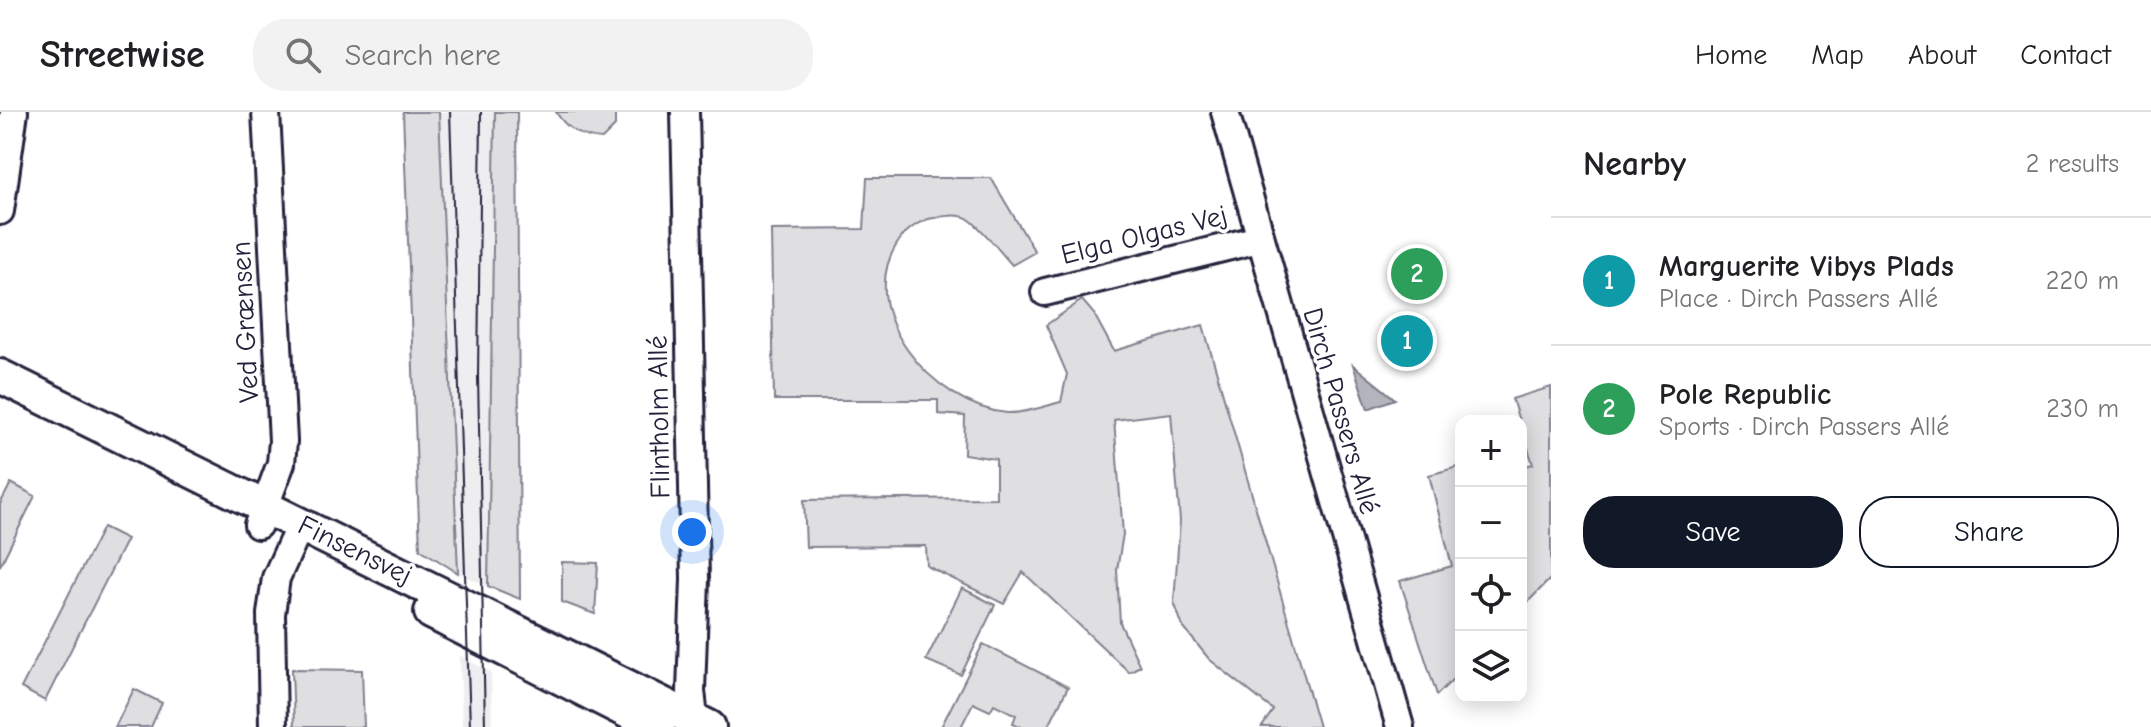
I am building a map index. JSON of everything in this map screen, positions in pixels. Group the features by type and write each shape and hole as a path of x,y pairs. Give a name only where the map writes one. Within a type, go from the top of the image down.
{"street":[{"path":"0,211 14,112"},
{"name":"Ved Grænsen","path":"263,516 281,463 283,441 266,112"},
{"name":"Flintholm Allé","path":"685,112 695,579 691,691 700,725"},
{"name":"Dirch Passers Allé","path":"1225,112 1400,727"},
{"name":"Elga Olgas Vej","path":"1045,292 1259,239"},
{"name":"Finsensvej","path":"0,376 263,516"},
{"name":"Finsensvej","path":"0,395 297,532 700,725"},
{"path":"273,727 271,614 276,578 297,532"},
{"name":"Finsensvej","path":"297,532 658,727"}],"shaded area":[{"path":"403,112 439,112 458,573 420,549"},
{"path":"439,112 495,112 488,586 458,573"},
{"path":"495,112 517,112 520,599 488,586"},
{"path":"556,112 615,112 615,126 602,139 588,137 570,128"},
{"path":"867,178 991,178 1035,252 1012,265 970,220 962,216 948,216 924,220 910,229 899,241 887,268 885,296 893,324 908,350 928,374 953,393 979,406 1014,413 1061,402 1067,374 1046,325 1082,300 1094,314 1114,351 1203,325 1319,727 1262,727 1273,710 1209,659 1183,627 1174,602 1180,521 1171,413 1114,420 1123,534 1117,570 1120,623 1140,666 1129,672 1023,572 1004,604 927,566 926,546 806,547 804,500 996,498 996,459 964,454 965,416 938,414 938,400 774,400 771,230 864,229"},
{"path":"1353,365 1395,399 1368,409"},
{"path":"1551,387 1551,578 1527,603 1527,466 1533,464 1527,445 1527,415 1517,415 1512,399"},
{"path":"1455,468 1455,677 1437,695 1400,581 1452,566 1429,475"},
{"path":"11,483 35,496 0,566 0,504"},
{"path":"103,527 127,539 45,701 21,688"},
{"path":"562,562 598,563 595,614 562,602"},
{"path":"962,588 995,605 961,675 926,660"},
{"path":"983,644 1068,687 1048,727 1022,727 1013,723 1016,715 994,704 990,711 973,703 961,727 941,727"},
{"path":"460,656 491,672 492,727 462,727"},
{"path":"292,669 362,670 364,727 294,727"},
{"path":"134,689 162,703 151,727 115,727"}],"tram line":[{"path":"450,112 470,727"},
{"path":"481,112 478,377 485,727"}],"place":[{"name":"Pole Republic","path":"1417,274"},
{"name":"Marguerite Vibys Plads","path":"1407,341"}]}
